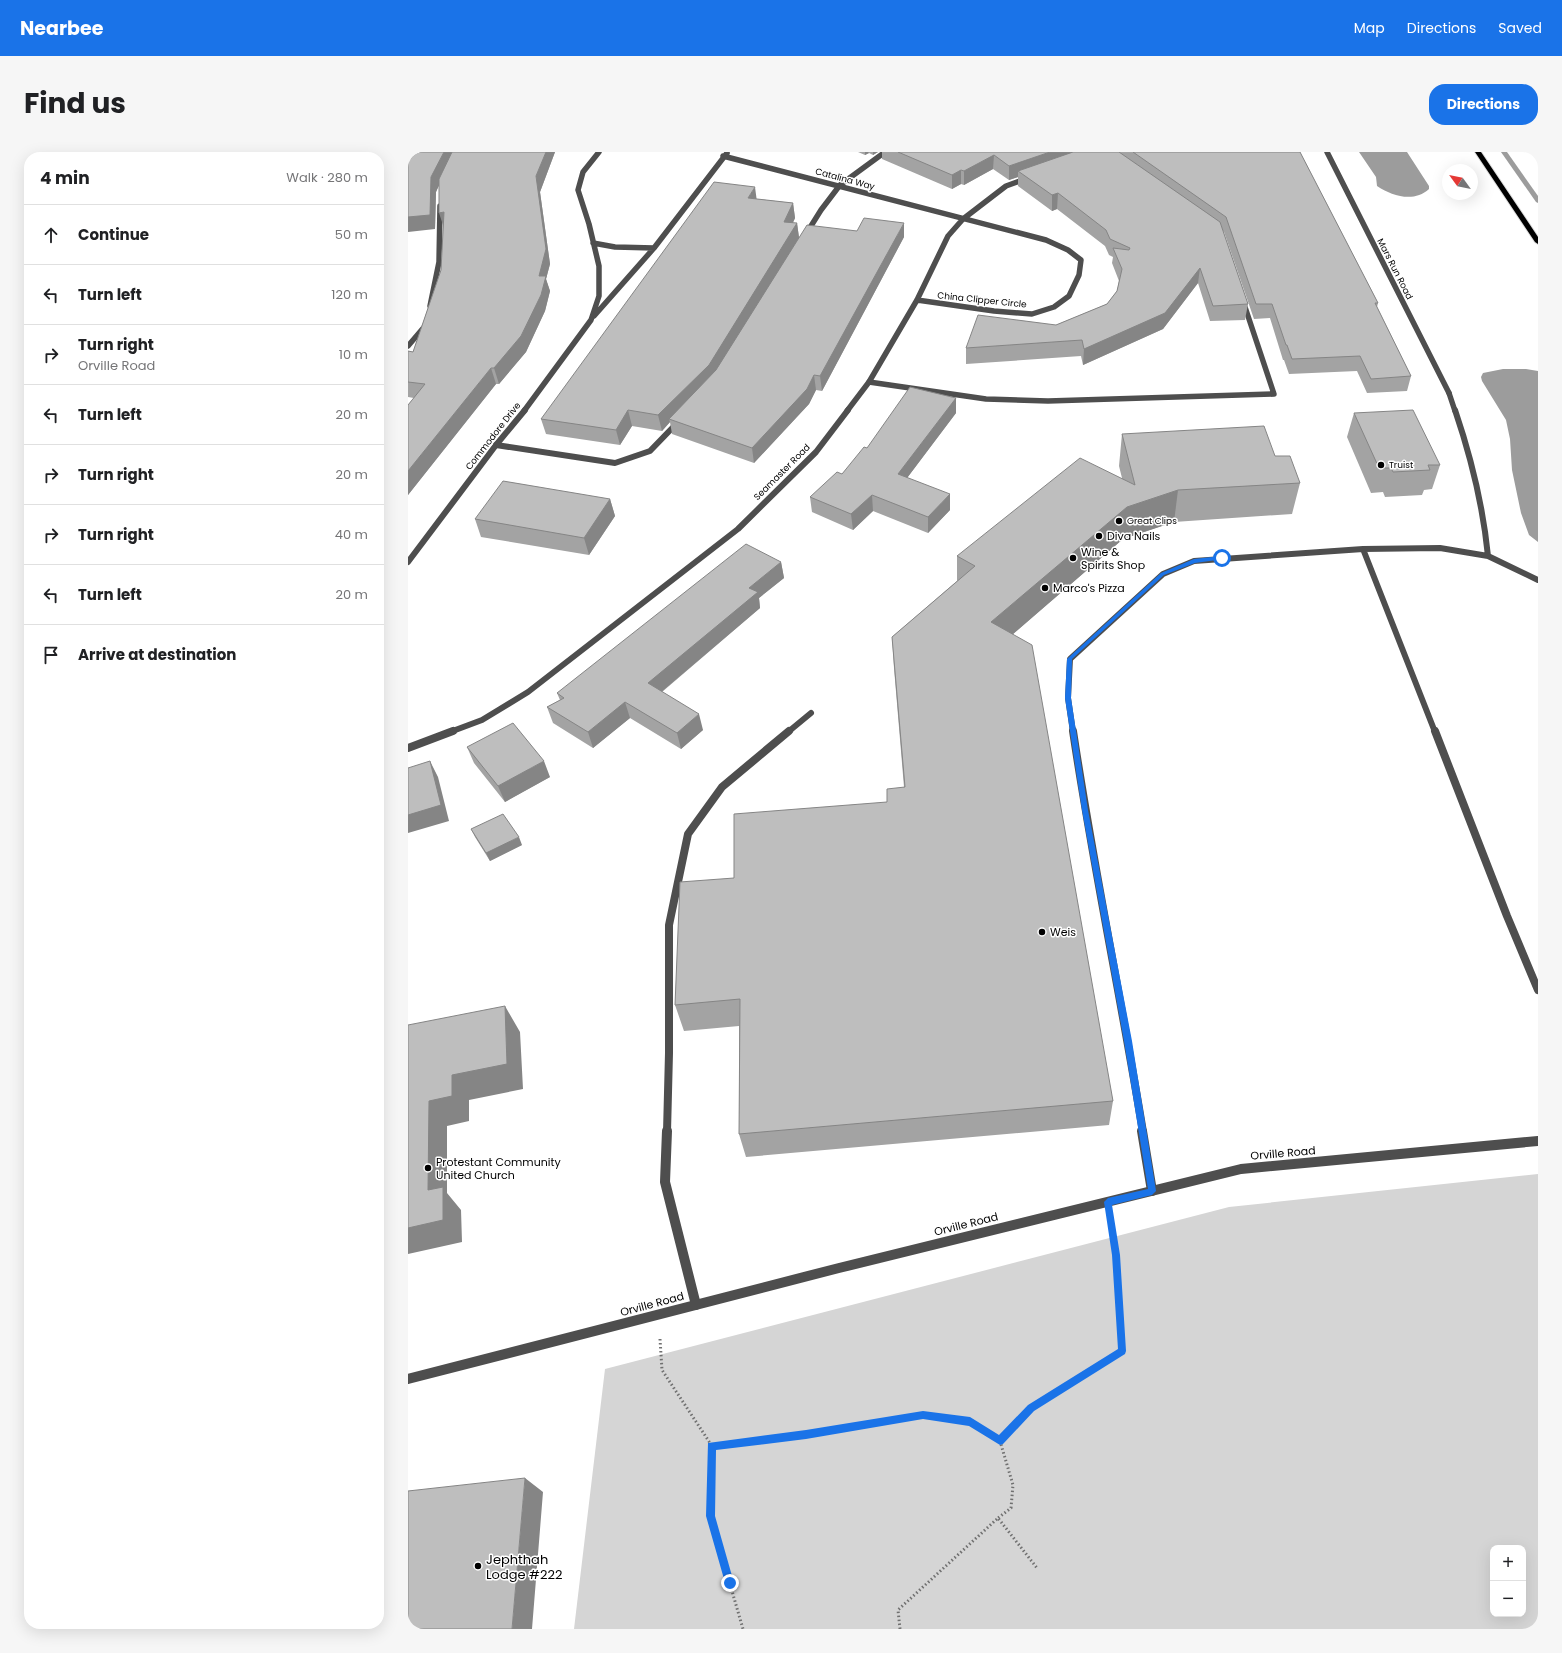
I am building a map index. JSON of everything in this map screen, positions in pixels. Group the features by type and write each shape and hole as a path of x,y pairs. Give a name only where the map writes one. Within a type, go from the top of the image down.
{"main road":[{"path":"1478,152 1538,242"}],"street":[{"name":"Commodore Drive","path":"591,320 599,296 599,266 578,190 583,172 599,152"},
{"name":"Commodore Drive","path":"408,562 496,445 534,399 591,320 688,207 728,152"},
{"path":"801,243 821,210 840,186 885,152"},
{"name":"Mars Run Road","path":"1327,152 1449,393 1461,427 1486,527 1488,556"},
{"name":"Catalina Way","path":"724,156 963,219"},
{"name":"Seamaster Road","path":"408,748 482,720 528,692 738,529 816,452 869,382 917,300 948,236 963,219 1006,186 1036,175"},
{"path":"429,311 440,262 440,201"},
{"name":"China Clipper Circle","path":"917,300 994,311 1032,314 1054,307 1069,296 1079,275 1081,260 1068,250 1046,240 963,219"},
{"path":"593,243 615,247 654,248"},
{"path":"869,382 986,399 1048,401 1274,394 1242,295"},
{"path":"408,346 426,325 428,318"},
{"path":"496,445 616,464 650,451 682,417"},
{"path":"1152,1191 1128,1041 1109,947 1097,871 1084,804 1068,698 1070,659 1162,574 1194,561 1363,549 1440,548 1488,556 1538,580"},
{"path":"1363,549 1433,724 1439,744 1507,916 1538,990"},
{"path":"696,1305 665,1182 669,1054 669,925 688,834 722,787 811,713"},
{"name":"Orville Road","path":"408,1379 839,1268 1241,1169 1538,1141"}],"path":[{"path":"1000,1441 1031,1408 1122,1351 1116,1255 1108,1202"},
{"path":"659,1315 662,1370 712,1446 710,1516 743,1629"},
{"path":"712,1446 806,1435 923,1415 970,1422 1000,1441 1013,1485 1011,1508 998,1518 898,1610 900,1629"},
{"path":"998,1518 1037,1568"}],"shaded area":[{"path":"1359,152 1407,152 1429,186 1429,189 1417,196 1410,197 1396,195 1383,190 1377,186 1376,177"},
{"path":"1503,369 1526,369 1538,371 1538,542 1529,535 1521,513 1512,470 1510,439 1506,420 1481,377 1483,373"},
{"path":"1538,1174 1538,1629 574,1629 605,1369 1229,1207"}],"building":[{"path":"408,152 444,152 431,177 430,215 408,217"},
{"path":"452,152 546,152 536,176 546,249 539,276 546,276 541,295 521,336 494,368 491,368 408,471 408,405 425,384 408,382 408,351 413,352 441,270 444,212 439,213 439,179"},
{"path":"898,152 1050,152 1009,166 994,155 964,171 961,170 952,175"},
{"path":"1073,152 1119,152 1220,222 1248,304 1213,306 1200,268 1165,313 1084,349 1082,340 966,348 978,315 1056,325 1107,304 1117,291 1122,269 1113,248 1129,250 1130,248 1110,239 1106,230 1058,193 1052,195 1018,171"},
{"path":"1133,152 1300,152 1378,303 1375,303 1411,376 1371,379 1360,356 1292,359 1272,304 1256,304 1226,217"},
{"path":"714,182 755,187 748,198 793,203 784,222 797,223 709,365 658,415 628,410 616,430 541,419"},
{"path":"864,218 904,223 820,376 814,375 807,389 752,448 669,419 716,370 807,225 857,231"},
{"path":"910,387 956,398 898,474 950,494 928,517 872,495 851,514 810,497 837,472 842,474 864,447 867,448"},
{"path":"1413,410 1440,465 1428,465 1430,470 1393,472 1391,468 1379,468 1354,413"},
{"path":"1264,426 1275,456 1290,456 1300,483 1178,490 1127,507 991,622 1032,645 1113,1101 739,1134 740,999 675,1005 680,882 734,878 734,814 887,802 887,789 905,787 892,637 975,566 957,556 1080,458 1135,485 1122,434"},
{"path":"503,481 610,499 584,538 475,519"},
{"path":"746,544 781,562 749,588 758,592 648,683 699,714 677,733 625,702 588,732 547,707 564,698 557,693"},
{"path":"513,723 544,761 498,786 467,747"},
{"path":"430,761 441,805 408,815 408,768"},
{"path":"503,814 519,837 486,853 471,829"},
{"path":"505,1006 507,1064 452,1075 452,1096 429,1101 428,1190 443,1187 443,1220 408,1228 408,1025"},
{"name":"Jephthah Lodge #222","path":"525,1478 512,1629 408,1629 408,1491"}],"waterway":[{"path":"1504,152 1538,201"}],"place":[{"name":"Truist","path":"1381,465"},
{"name":"Great Clips","path":"1119,521"},
{"name":"Diva Nails","path":"1099,536"},
{"name":"Wine & Spirits Shop","path":"1073,558"},
{"name":"Marco's Pizza","path":"1045,588"},
{"name":"Weis","path":"1042,932"},
{"name":"Protestant Community United Church","path":"428,1168"},
{"name":"Jephthah Lodge #222","path":"478,1566"}],"route":[{"path":"730,1583 710,1516 712,1446 806,1435 923,1415 970,1422 1000,1441 1031,1408 1122,1351 1116,1255 1108,1202 1152,1191 1128,1041 1109,947 1097,871 1085,810 1068,698 1070,659 1162,574 1194,561 1222,558"}]}
